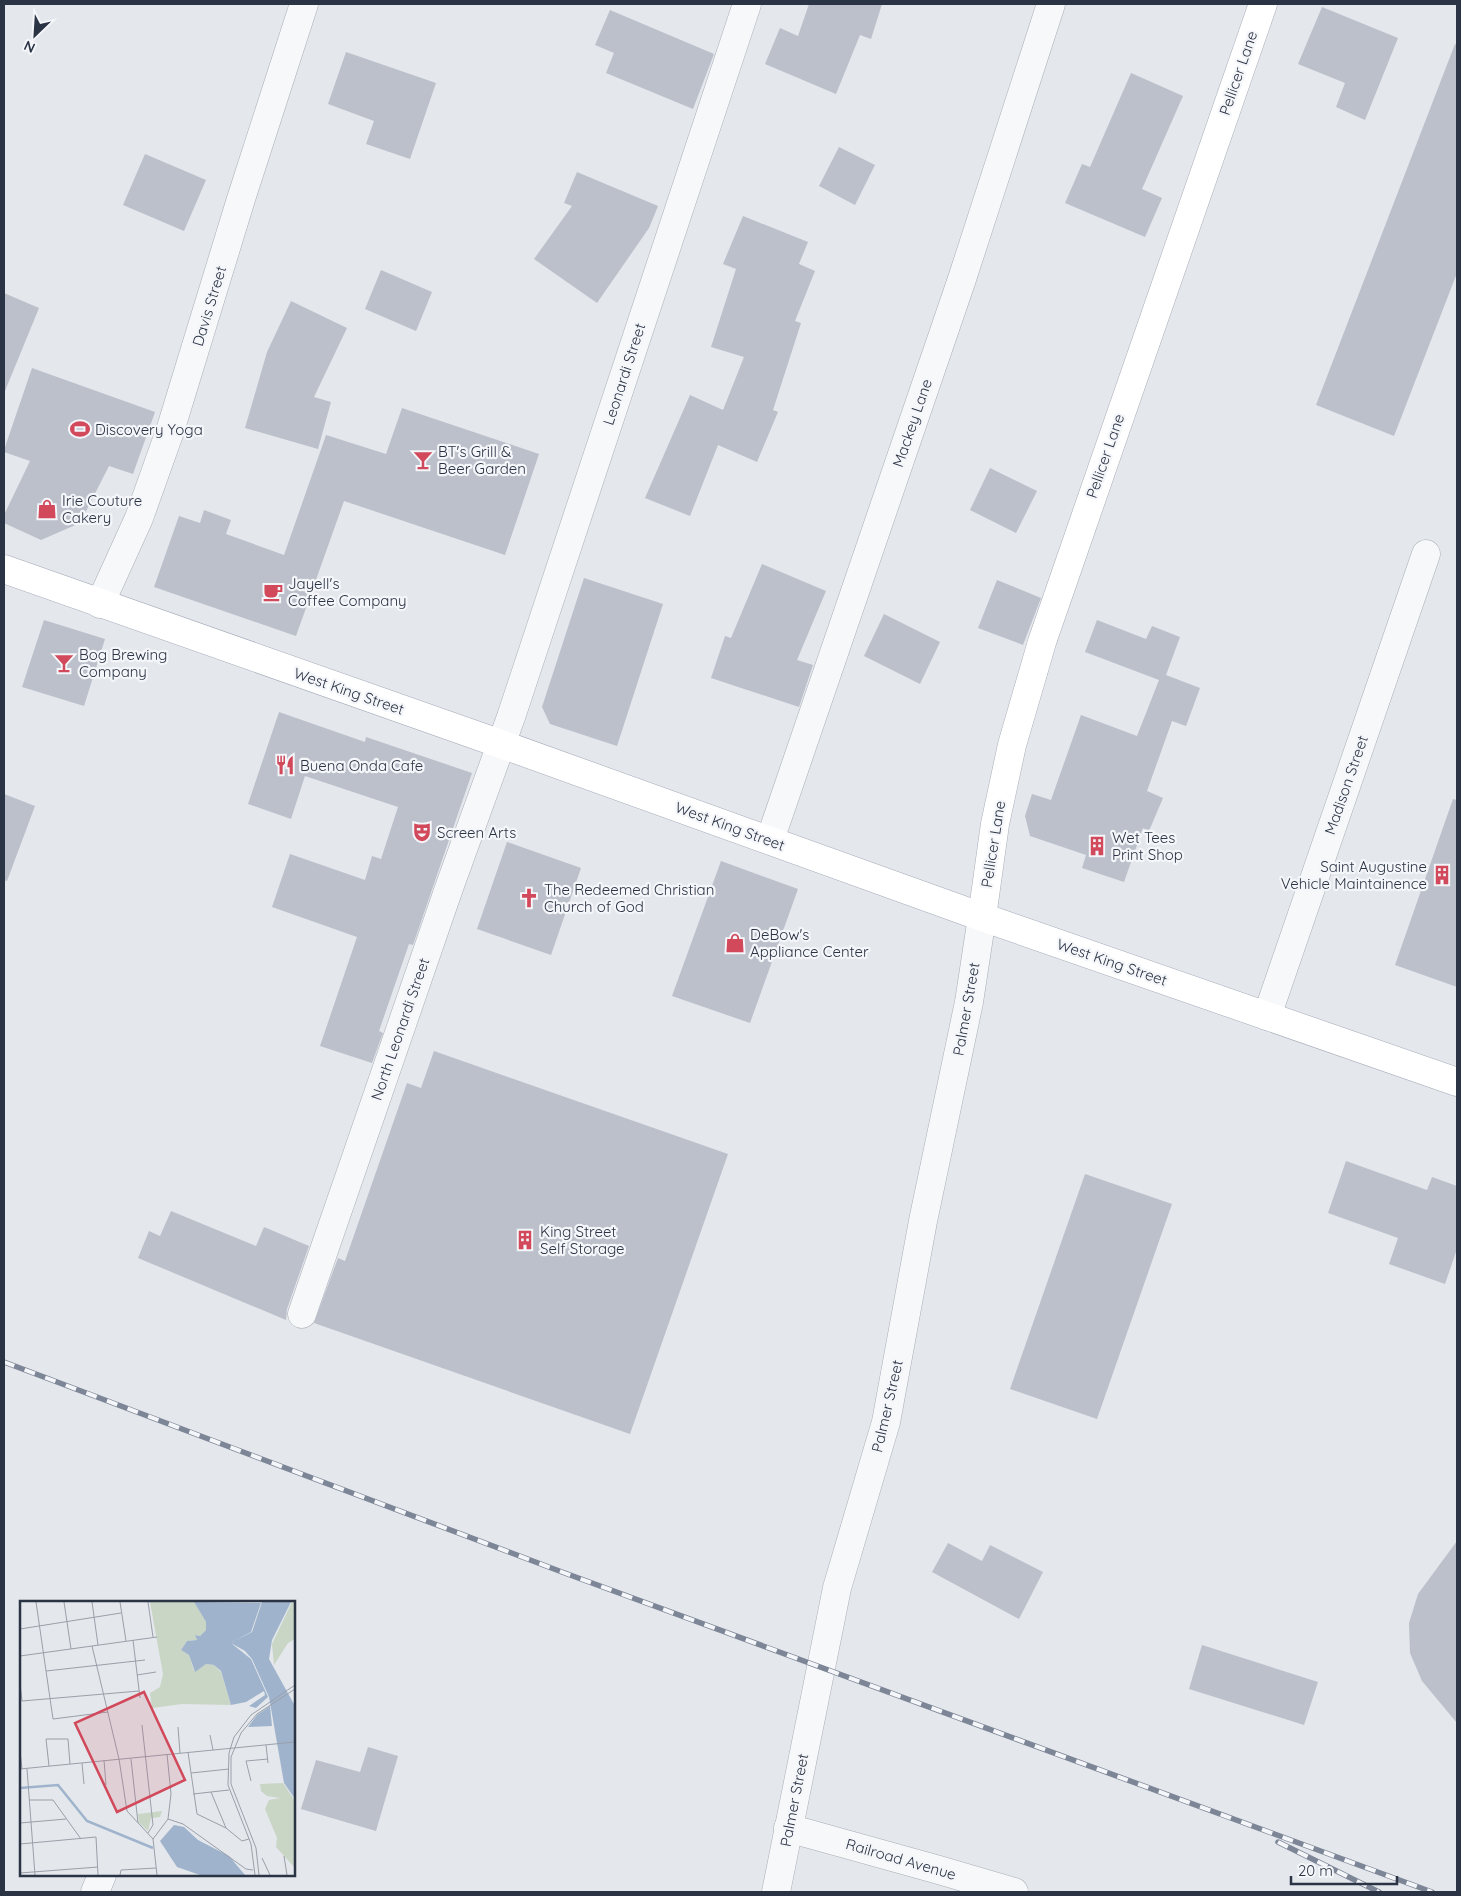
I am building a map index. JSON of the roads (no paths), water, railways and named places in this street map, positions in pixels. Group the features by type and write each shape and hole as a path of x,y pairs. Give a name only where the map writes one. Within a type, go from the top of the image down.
{"main road":[{"name":"Pellicer Lane","path":"982,917 996,824 1012,745 1042,642 1263,4"},
{"name":"West King Street","path":"4,569 501,744 982,917 1457,1082"}],"street":[{"name":"Davis Street","path":"100,604 138,518 170,431 241,199 304,4"},
{"name":"Leonardi Street","path":"501,744 746,4"},
{"name":"Mackey Lane","path":"770,840 958,289 1052,4"},
{"name":"Madison Street","path":"1267,1016 1426,554"},
{"name":"North Leonardi Street","path":"302,1314 501,744"},
{"name":"Palmer Street","path":"776,1892 836,1588 886,1422 923,1222 969,1002 982,917"},
{"name":"Railroad Avenue","path":"788,1828 1014,1892"},
{"path":"95,1892 102,1876"}],"railway":[{"path":"4,1362 562,1572 1432,1892"},
{"path":"1278,1842 1379,1892"}],"place":[{"name":"Discovery Yoga","path":"80,429"},
{"name":"BT's Grill & Beer Garden","path":"423,460"},
{"name":"Irie Couture Cakery","path":"47,509"},
{"name":"Jayell's Coffee Company","path":"273,592"},
{"name":"Bog Brewing Company","path":"64,663"},
{"name":"Buena Onda Cafe","path":"285,765"},
{"name":"Screen Arts","path":"422,832"},
{"name":"Wet Tees Print Shop","path":"1097,846"},
{"name":"Saint Augustine Vehicle Maintainence","path":"1442,875"},
{"name":"The Redeemed Christian Church of God","path":"529,898"},
{"name":"DeBow's Appliance Center","path":"735,943"},
{"name":"King Street Self Storage","path":"525,1240"}]}
